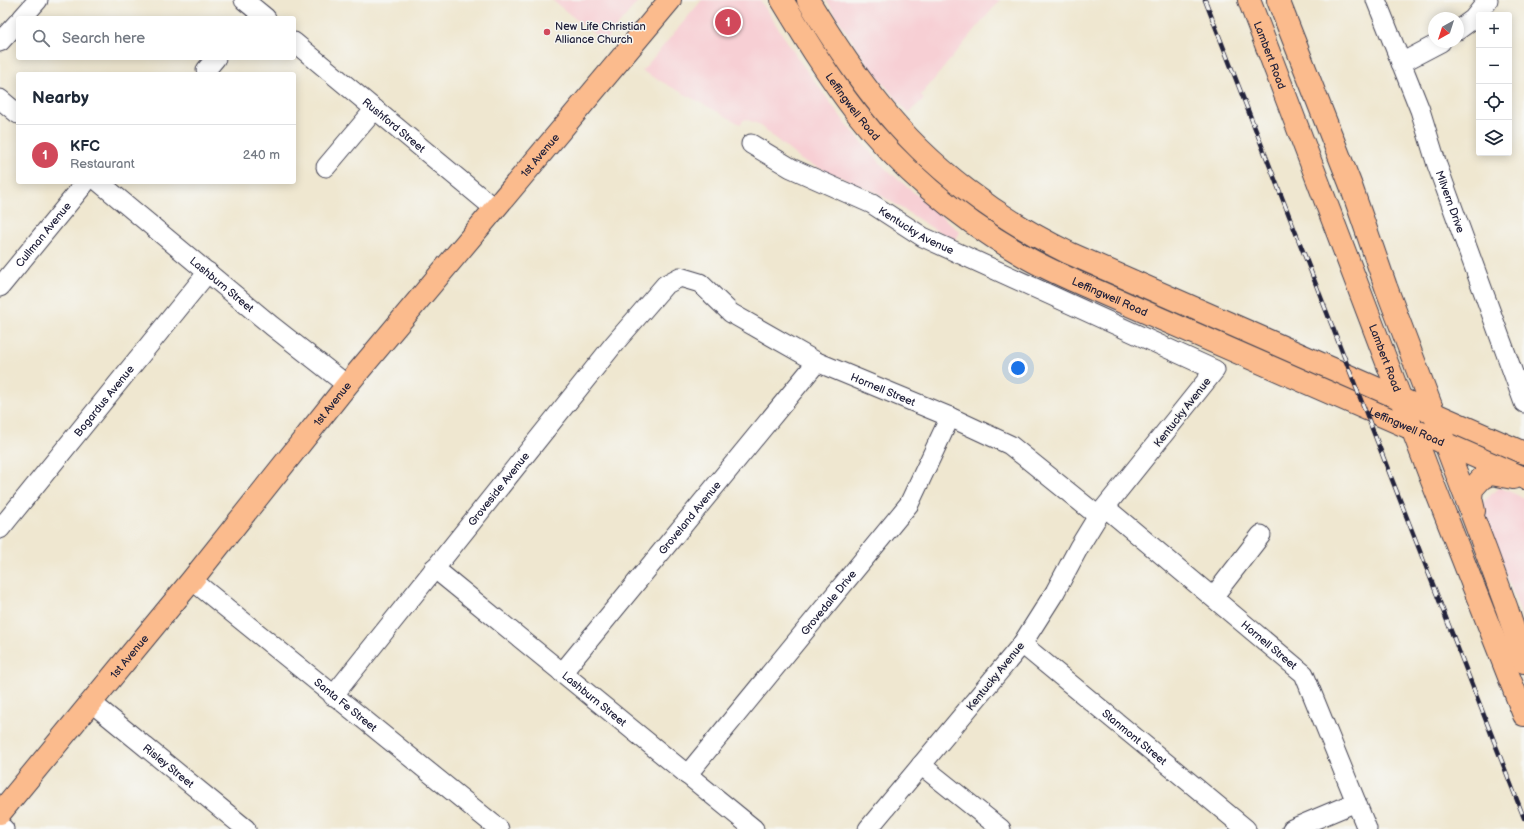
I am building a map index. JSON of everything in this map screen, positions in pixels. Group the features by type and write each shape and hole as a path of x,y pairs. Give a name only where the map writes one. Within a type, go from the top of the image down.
{"main road":[{"name":"1st Avenue","path":"0,813 192,580 346,385 670,0"},
{"name":"Leffingwell Road","path":"782,0 831,79 856,113 883,144 914,175 979,228 1026,258 1079,283 1444,442 1524,479"},
{"name":"Leffingwell Road","path":"808,0 836,46 880,106 906,135 939,168 1001,215 1045,242 1069,254 1524,453"},
{"name":"Lambert Road","path":"1249,0 1524,715"},
{"path":"1278,0 1351,186 1386,287 1507,609 1524,662"},
{"path":"1359,382 1374,368 1375,357 1363,299"},
{"path":"1487,554 1471,498 1472,490 1482,477 1492,474 1524,479"}],"street":[{"path":"24,16 38,0"},
{"name":"Milvern Drive","path":"1376,0 1420,110 1437,165 1524,403"},
{"path":"1464,26 1473,19 1488,0"},
{"path":"0,42 16,24"},
{"name":"Rushford Street","path":"296,44 495,208"},
{"path":"1401,63 1430,48"},
{"path":"0,99 16,112"},
{"path":"326,167 375,109"},
{"name":"Kentucky Avenue","path":"751,144 791,168 872,204 923,237 1215,370 1102,512 1079,547 1055,592 1022,644 868,829"},
{"name":"Cullman Avenue","path":"0,287 84,184"},
{"name":"Lashburn Street","path":"101,184 272,326 346,385"},
{"name":"Bogardus Avenue","path":"0,529 208,272"},
{"name":"Hornell Street","path":"665,285 680,277 700,284 731,312 817,362 950,417 1010,446 1102,512 1213,596 1304,674 1367,829"},
{"name":"Groveside Avenue","path":"333,696 614,344 665,285"},
{"name":"Groveland Avenue","path":"562,673 817,362"},
{"name":"Grovedale Drive","path":"687,775 909,504 950,417"},
{"path":"1213,596 1261,535"},
{"name":"Lashburn Street","path":"434,568 754,829"},
{"name":"Santa Fe Street","path":"192,580 487,825"},
{"name":"Stanmont Street","path":"1022,644 1246,829"},
{"name":"Risley Street","path":"92,702 246,829"},
{"path":"922,765 1001,829"},
{"path":"1292,829 1356,802"},
{"path":"0,826 4,829"}],"shaded area":[{"path":"552,0 639,0 604,42"},
{"path":"702,0 760,0 801,63 847,125 885,168 960,232 956,240 937,231 879,194 801,160 758,124 745,119 740,124 642,71"},
{"path":"826,0 1000,0 921,95 924,99 908,113 867,64"},
{"path":"1499,487 1524,498 1524,622 1480,505"}],"railway":[{"path":"1205,0 1524,818"}],"place":[{"name":"KFC","path":"728,22"},
{"name":"New Life Christian Alliance Church","path":"547,32"}]}
